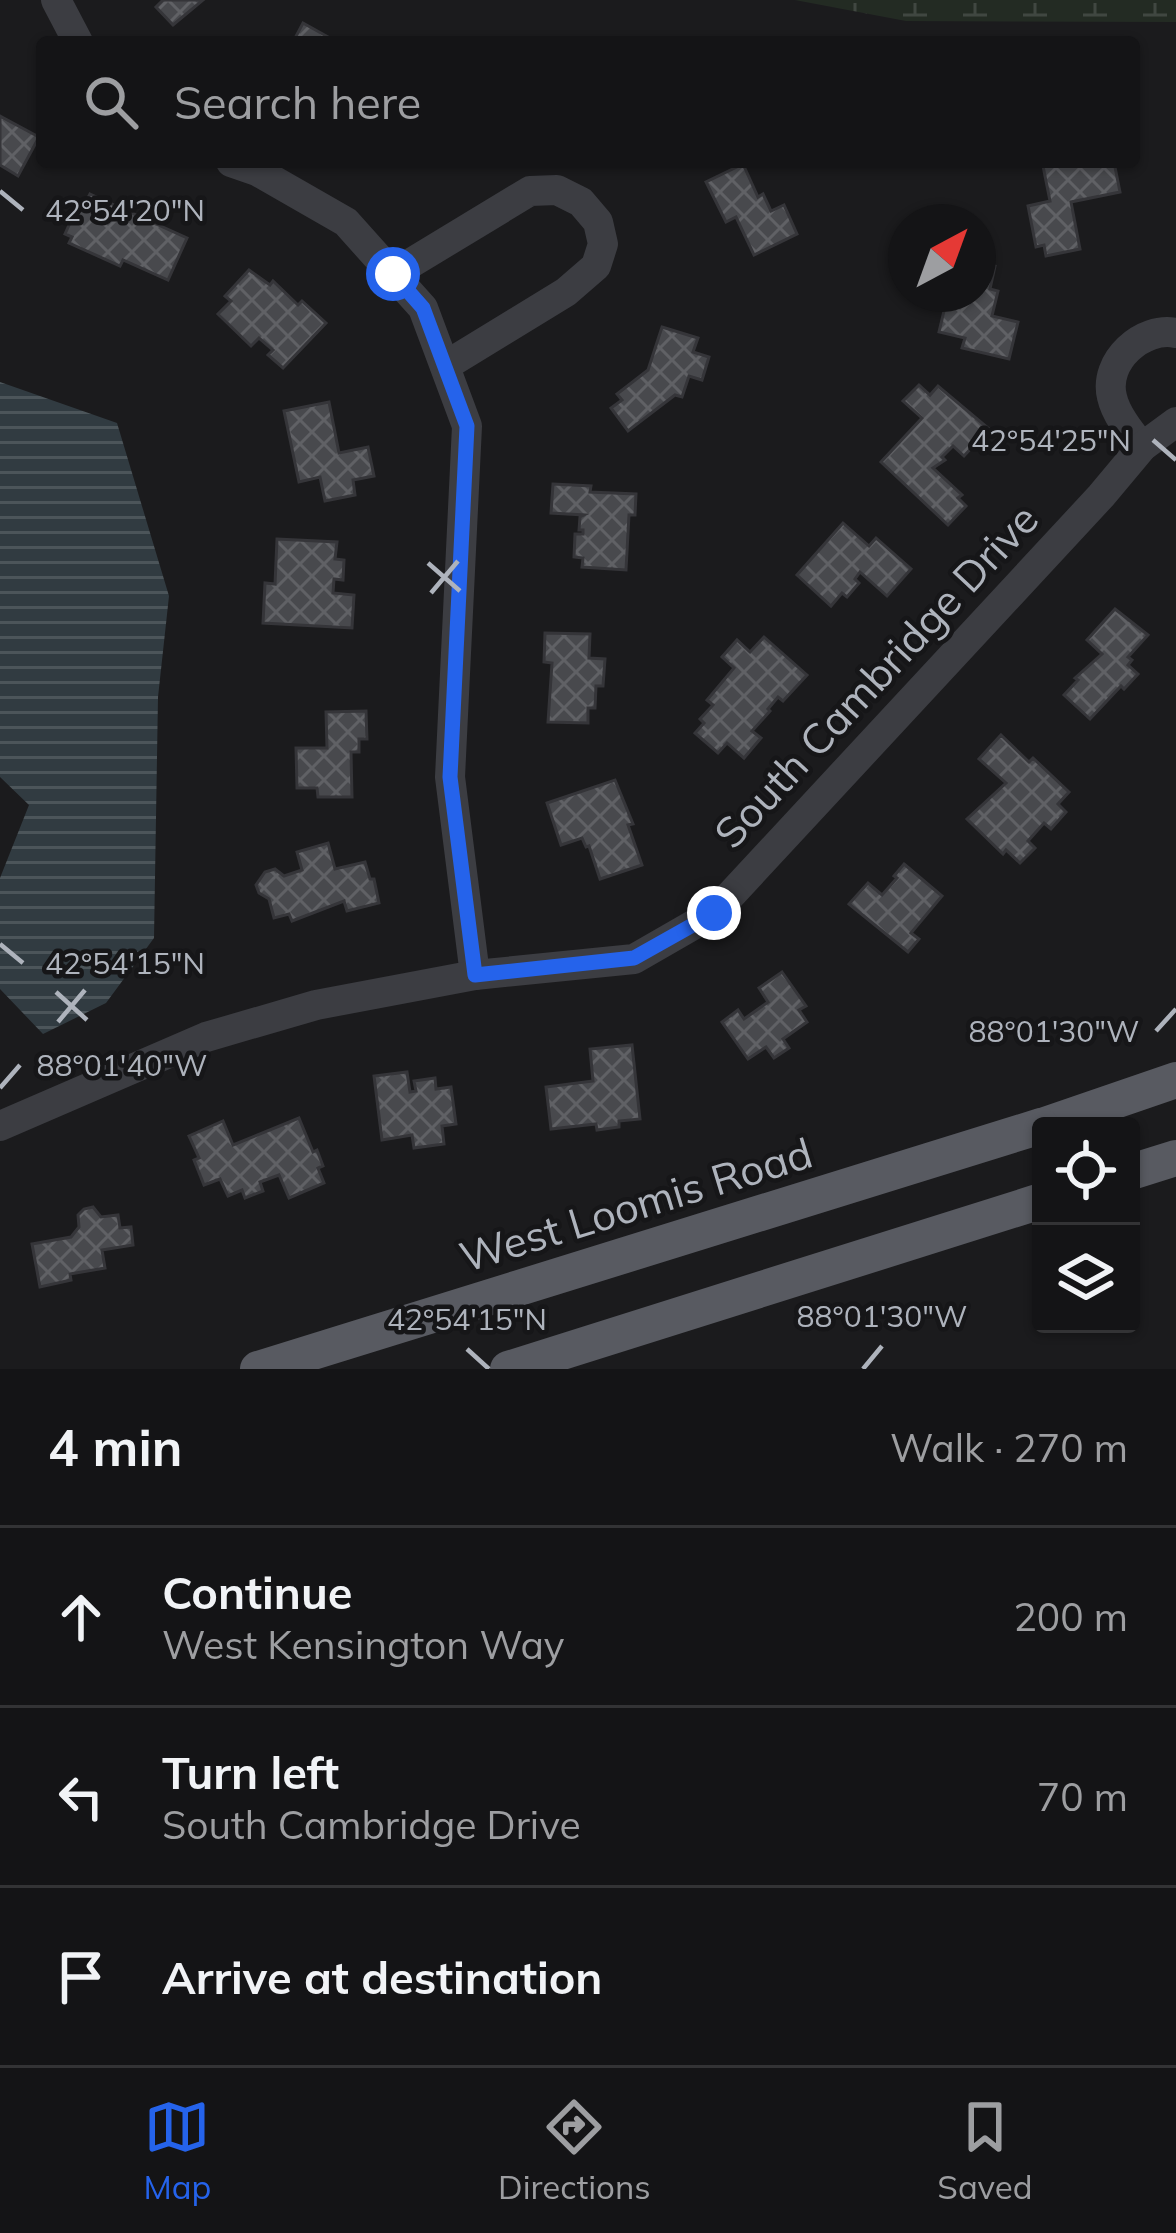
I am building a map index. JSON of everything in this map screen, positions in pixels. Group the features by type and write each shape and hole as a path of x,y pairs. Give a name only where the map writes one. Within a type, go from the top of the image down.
{"main road":[{"name":"West Loomis Road","path":"1067,1117 1176,1080"},
{"name":"West Loomis Road","path":"258,1369 1032,1129"},
{"path":"1140,1169 1176,1158"},
{"path":"508,1369 1032,1205"}],"street":[{"path":"56,0 75,36"},
{"path":"248,168 346,222 423,308 467,426 450,777 475,975"},
{"path":"393,274 530,191 557,190 581,202 598,222 603,244 596,266 566,292 445,366"},
{"path":"1142,447 1111,396 1112,379 1132,344 1162,331 1176,333"},
{"name":"South Cambridge Drive","path":"0,1126 206,1037 316,1005 475,975 634,958 714,913 1142,447 1176,422"}],"green space":[{"path":"795,0 1176,0 1176,22 906,21"}],"shaded area":[{"path":"0,382 117,423 169,596 158,697 154,938 106,1003 43,1034 0,989 0,878 29,805 0,777"}],"building":[{"path":"163,0 203,0 173,25 156,7"},
{"path":"303,23 326,36 296,36"},
{"path":"0,116 36,135 36,143 18,176 0,165"},
{"path":"745,168 758,197 763,194 771,211 784,205 797,234 754,255 736,217 726,222 706,182"},
{"path":"1043,168 1115,168 1120,192 1071,202 1080,249 1046,256 1044,245 1036,247 1028,206 1050,201"},
{"path":"90,194 187,238 168,280 123,260 120,266 69,243 72,237 65,234 79,203 84,205"},
{"path":"249,270 270,285 273,281 326,323 283,368 259,338 251,346 218,314 231,301 225,296"},
{"path":"944,312 993,312 992,316 1018,322 1009,359 962,348 965,338 939,332"},
{"path":"662,327 698,338 693,352 709,357 702,380 689,376 682,397 675,395 628,431 611,408 622,400 617,394 648,370"},
{"path":"919,385 930,395 938,386 989,429 964,456 953,446 933,468 962,495 958,498 966,506 948,525 881,462 922,418 903,401"},
{"path":"329,402 339,453 368,447 374,476 353,480 355,495 325,501 320,477 299,482 284,411"},
{"path":"553,484 636,494 635,515 629,515 626,570 582,567 583,558 574,557 575,534 583,534 579,530 584,515 551,513"},
{"path":"843,523 869,546 876,538 911,569 887,596 860,572 855,579 859,583 831,606 797,575"},
{"path":"277,539 337,542 335,559 344,560 343,580 334,579 333,593 354,595 352,628 263,623 265,583 275,584"},
{"path":"1115,609 1148,635 1128,657 1132,660 1128,665 1138,674 1090,719 1064,695 1102,654 1087,640"},
{"path":"545,633 590,634 589,658 605,659 603,686 596,686 595,708 588,708 588,723 548,722 552,663 544,662"},
{"path":"764,637 807,675 783,701 778,697 768,709 752,731 761,738 744,758 727,743 718,753 695,733 713,705 707,700 734,668 722,657 737,640 750,652"},
{"path":"366,711 367,739 359,739 359,752 351,752 352,797 318,797 317,788 297,788 296,748 327,748 326,712"},
{"path":"1001,735 1069,792 1058,804 1066,812 1051,829 1044,823 1028,841 1035,848 1020,863 1006,850 1003,854 967,819 1006,783 979,759"},
{"path":"615,780 633,824 628,825 642,865 600,879 582,838 561,845 547,803"},
{"path":"328,843 335,869 365,862 379,903 347,911 344,901 292,921 289,914 274,918 269,899 256,885 265,872 275,869 284,876 302,870 297,852"},
{"path":"904,864 942,896 911,933 919,939 908,952 849,904 868,883 882,895"},
{"path":"782,972 806,1006 799,1010 807,1022 783,1039 789,1048 774,1058 766,1047 748,1059 722,1022 738,1010 744,1019 768,1002 759,988"},
{"path":"632,1045 640,1119 597,1130 596,1124 551,1129 546,1087 593,1081 590,1049"},
{"path":"407,1072 410,1092 416,1091 414,1081 435,1078 436,1089 451,1087 456,1124 442,1126 444,1144 414,1148 412,1135 382,1140 374,1076"},
{"path":"299,1118 313,1152 317,1150 324,1183 289,1198 279,1175 260,1182 263,1191 245,1198 242,1190 228,1196 220,1179 204,1185 189,1136 223,1121 233,1145"},
{"path":"93,1207 101,1217 118,1215 120,1228 131,1227 133,1245 102,1250 105,1268 70,1274 71,1280 40,1287 32,1244 71,1237 79,1227 78,1215"}],"route":[{"path":"393,274 423,308 467,426 450,777 475,975 634,958 714,913"}]}
